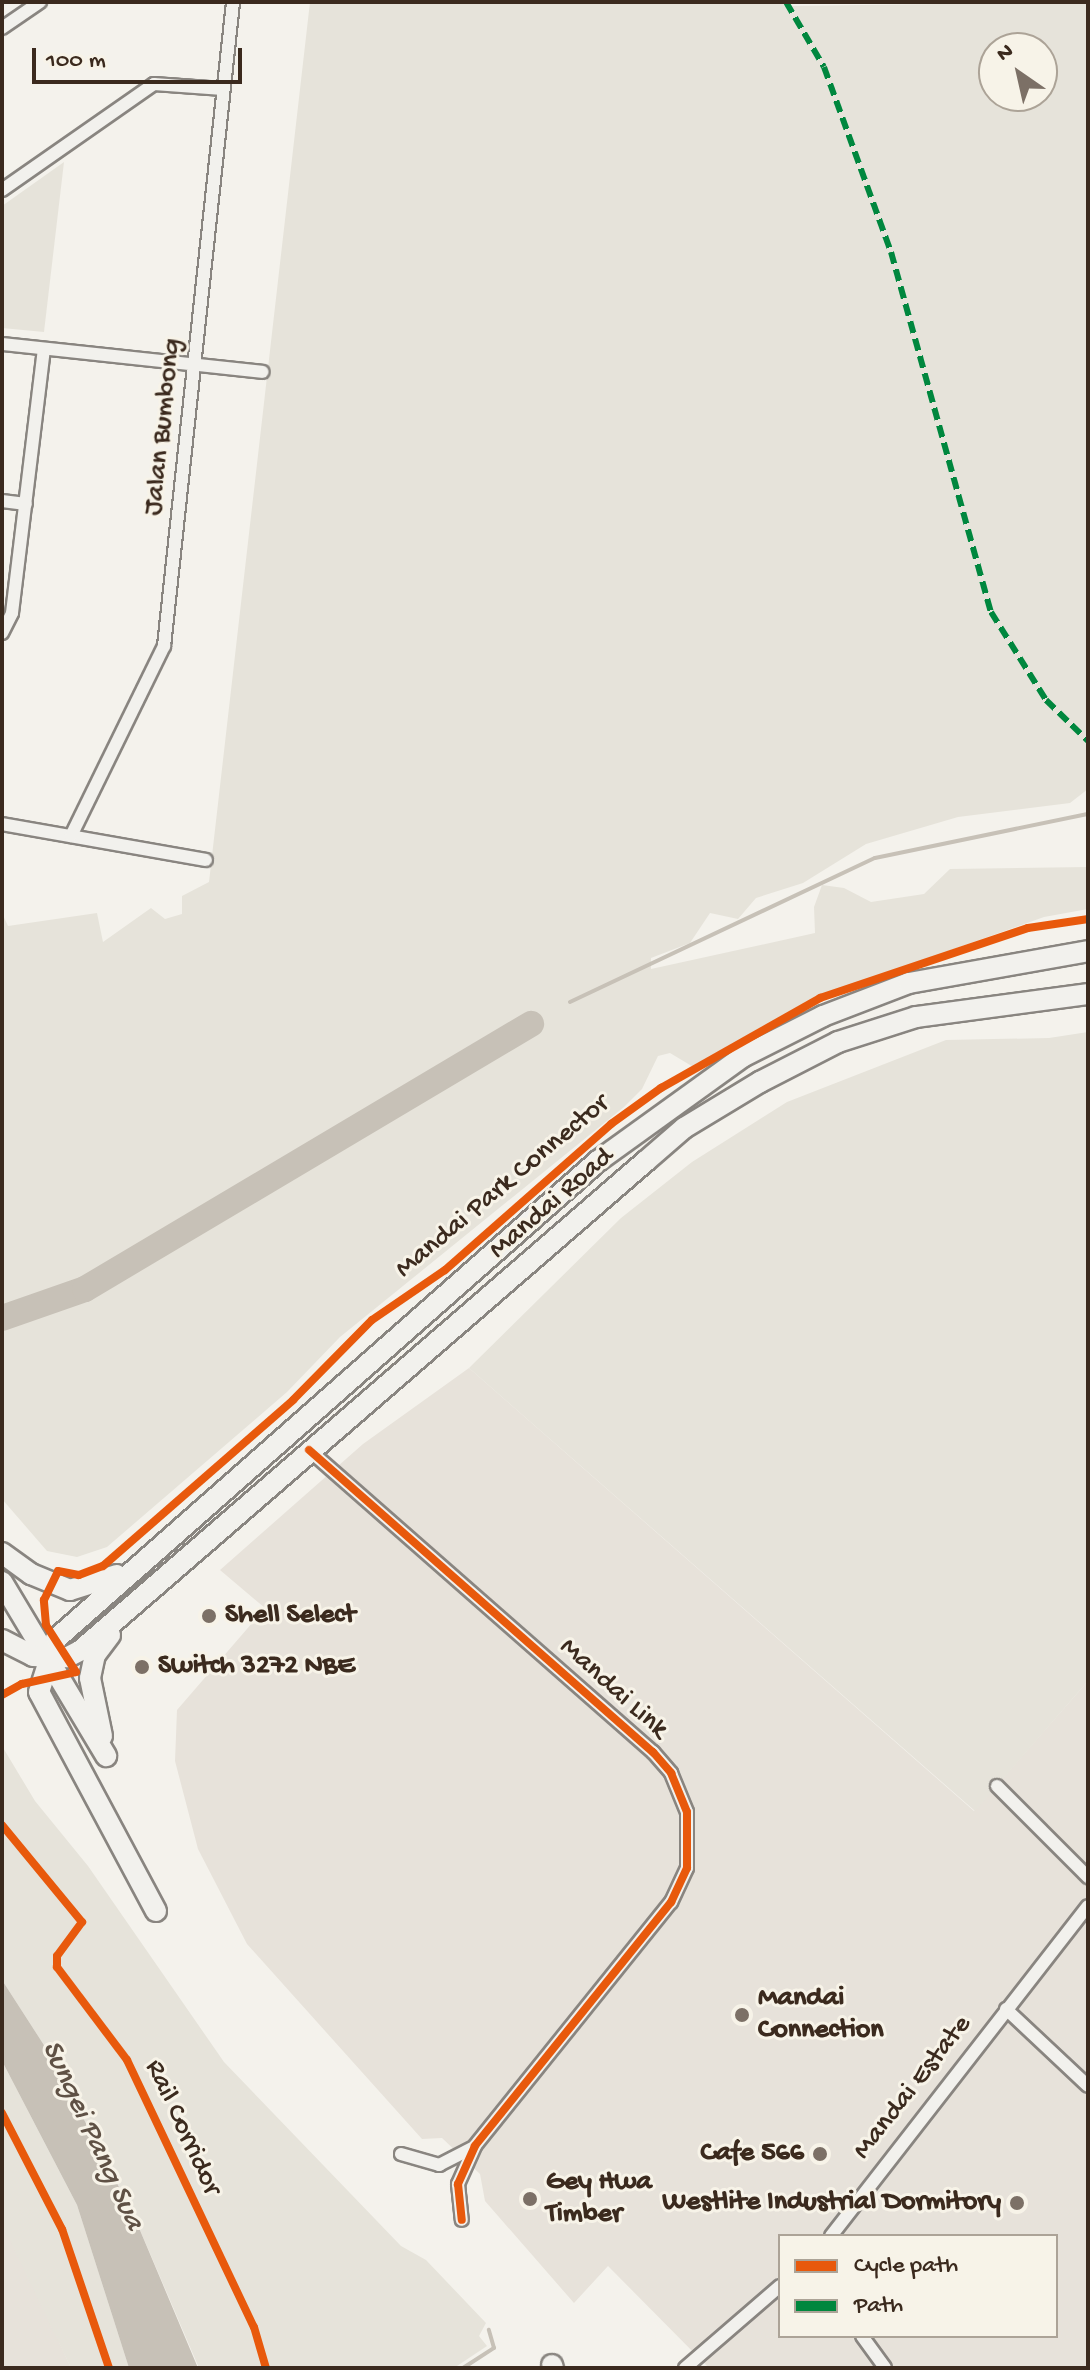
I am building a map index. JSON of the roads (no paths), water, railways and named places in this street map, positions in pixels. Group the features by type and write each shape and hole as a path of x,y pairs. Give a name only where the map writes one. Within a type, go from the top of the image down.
{"main road":[{"name":"Mandai Road","path":"48,1657 56,1639 138,1565 643,1124 742,1057 823,1016 909,983 1088,951"},
{"name":"Mandai Road","path":"134,1608 309,1450 684,1128 838,1042 916,1017 1088,994"},
{"path":"489,1256 516,1250 528,1261"},
{"path":"2,1553 31,1574 70,1590 98,1584 138,1565"},
{"path":"2,1582 106,1756 90,1690 95,1655"},
{"path":"87,1723 82,1680 95,1655 134,1608"},
{"path":"2,1640 25,1653 48,1657 81,1650 134,1608"},
{"path":"48,1657 38,1682 43,1701 128,1850 156,1911"}],"street":[{"path":"2,28 40,2"},
{"name":"Jalan Bumbong","path":"71,836 164,646 233,2"},
{"path":"2,190 154,84 223,89"},
{"path":"2,344 263,372"},
{"path":"2,633 12,613 44,349"},
{"path":"2,501 26,504"},
{"path":"2,824 206,860"},
{"name":"Mandai Link","path":"309,1450 653,1752 671,1773 687,1812 687,1868 671,1902 475,2146 458,2184 462,2220"},
{"path":"997,1786 1088,1877"},
{"name":"Mandai Estate","path":"833,2234 1088,1906"},
{"name":"Mandai Estate","path":"1006,2009 1088,2086"},
{"name":"Mandai Link","path":"401,2154 439,2165 475,2146"},
{"path":"685,2368 778,2288"},
{"path":"863,2338 885,2368"}],"water":[{"name":"Sungei Pang Sua","path":"2,1980 51,2056 134,2216 198,2368 129,2368 77,2205 2,2061"}],"waterway":[{"path":"570,1002 875,858 1088,814"},
{"path":"2,1318 85,1289 531,1024"},
{"path":"463,2368 494,2348 489,2330"}],"place":[{"name":"Shell Select","path":"209,1616"},
{"name":"Switch 3272 NBE","path":"142,1667"},
{"name":"Mandai Connection","path":"742,2015"},
{"name":"Cafe 566","path":"820,2154"},
{"name":"Gey Hwa Timber","path":"530,2199"},
{"name":"Westlite Industrial Dormitory","path":"1017,2203"}]}
